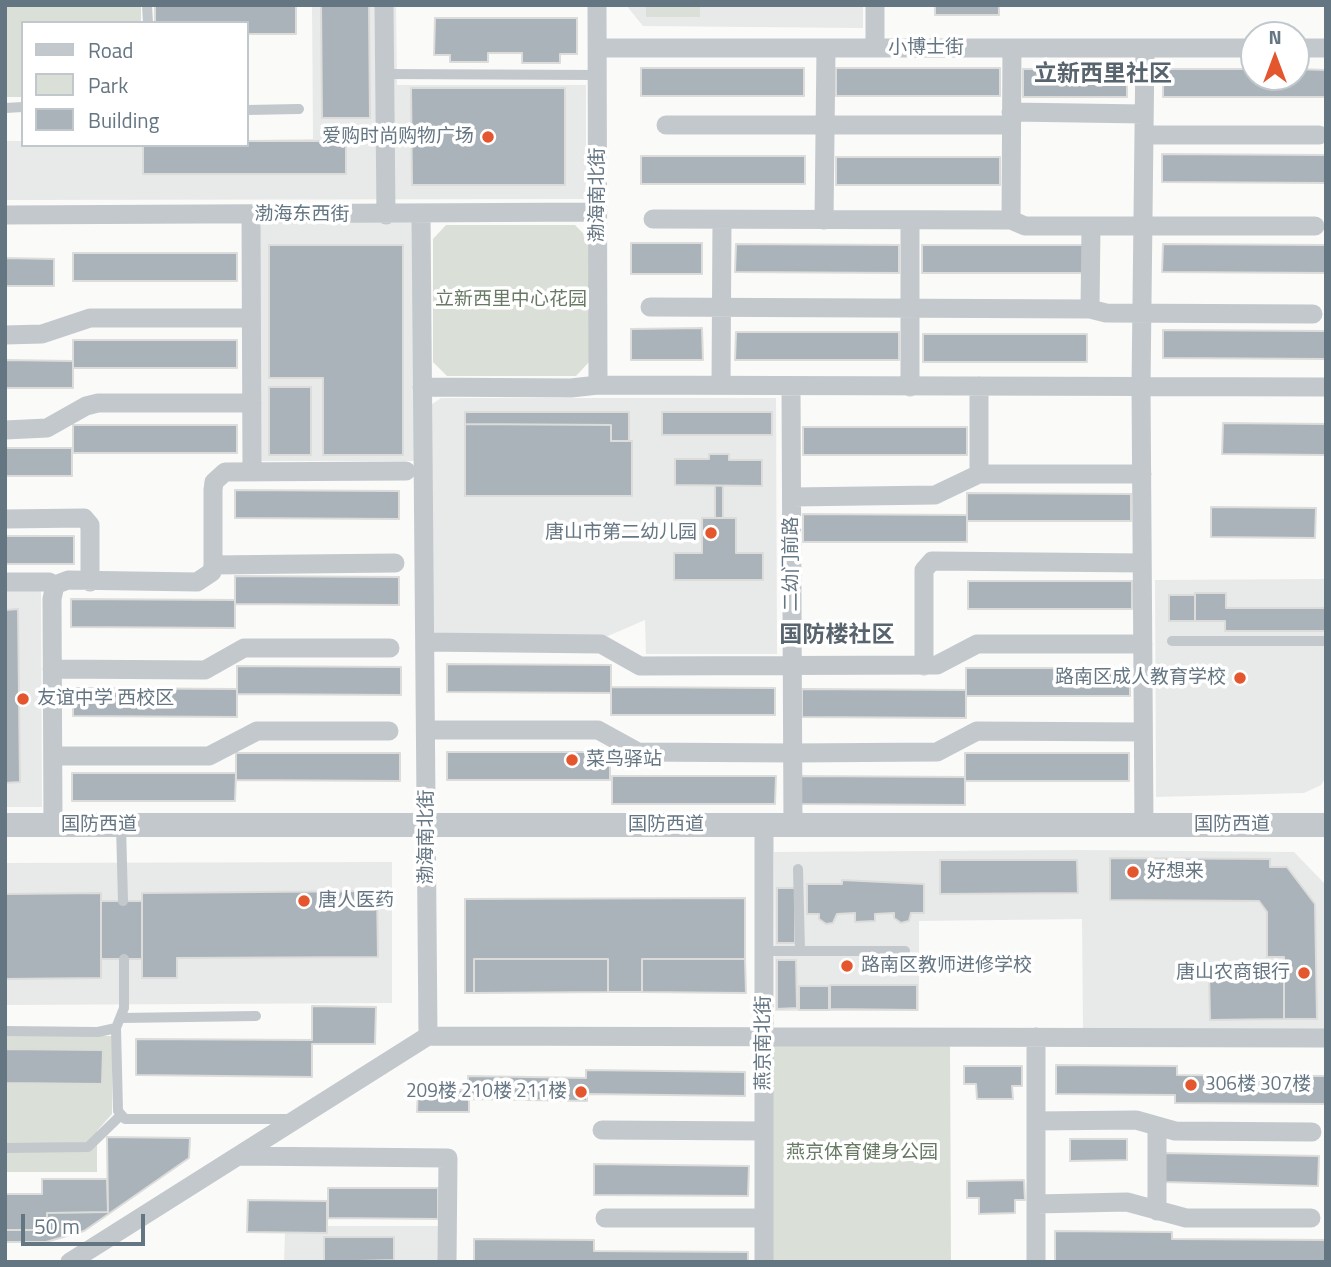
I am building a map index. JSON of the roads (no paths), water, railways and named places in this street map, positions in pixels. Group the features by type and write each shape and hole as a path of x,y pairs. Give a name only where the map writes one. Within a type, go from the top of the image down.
{"street":[{"path":"384,5 386,215"},
{"name":"渤海南北街","path":"597,5 598,384"},
{"path":"874,48 875,5"},
{"name":"小博士街","path":"597,48 1240,48"},
{"path":"824,220 826,48"},
{"path":"1011,220 1012,48"},
{"path":"1144,825 1141,386 1145,48"},
{"path":"666,125 825,125 1144,114"},
{"path":"1144,135 1319,135"},
{"name":"渤海东西街","path":"5,215 421,215 452,211 598,212"},
{"path":"251,215 252,471"},
{"name":"渤海南北街","path":"421,215 428,1036"},
{"path":"653,219 1011,220 1025,226 1091,227 1315,226"},
{"path":"722,220 722,385"},
{"path":"910,220 910,387"},
{"path":"1090,309 1091,227"},
{"path":"650,307 909,307 1090,309 1105,313 1313,314"},
{"path":"5,335 43,334 90,318 251,318"},
{"path":"422,387 571,388 598,384 791,387 1326,387"},
{"path":"979,386 979,474"},
{"name":"二幼门前路","path":"791,387 793,825"},
{"path":"5,430 47,428 98,403 252,402"},
{"path":"5,582 49,582 55,585 68,580 197,582 212,572 214,482 225,472 406,471"},
{"path":"792,497 935,495 979,474 1142,474"},
{"path":"5,519 84,518 90,525 90,582"},
{"path":"924,666 924,570 932,561 1142,563"},
{"path":"213,565 396,563"},
{"path":"53,825 52,599 55,585"},
{"path":"425,642 601,644 640,666 937,666 977,644 1143,644"},
{"path":"52,669 205,670 244,648 390,648"},
{"path":"426,730 598,730 638,752 793,753 937,752 977,731 1143,732"},
{"path":"53,756 209,756 257,731 389,732"},
{"name":"国防西道","path":"5,825 1326,825"},
{"name":"燕京南北街","path":"764,825 764,1262"},
{"path":"70,1262 428,1036 1326,1038"},
{"path":"1036,1037 1036,1262"},
{"path":"1036,1121 1136,1120 1175,1131 1312,1132"},
{"path":"1157,1126 1157,1211"},
{"path":"602,1130 764,1131"},
{"path":"237,1156 448,1158 447,1262"},
{"path":"1036,1204 1127,1202 1186,1218 1311,1218"},
{"path":"606,1217 764,1218"}],"lane":[{"path":"384,74 597,75"},
{"path":"248,110 299,109"},
{"path":"1172,641 1326,641"},
{"path":"121,825 123,901"},
{"path":"798,869 800,951"},
{"path":"765,951 905,951"},
{"path":"5,1148 88,1147 120,1116 117,1028 121,1018 124,959"},
{"path":"121,1018 256,1016"},
{"path":"5,1031 99,1032 117,1028"},
{"path":"120,1116 125,1119 296,1119"}],"place":[{"name":"爱购时尚购物广场","path":"488,137"},
{"name":"唐山市第二幼儿园","path":"711,533"},
{"name":"路南区成人教育学校","path":"1240,678"},
{"name":"友谊中学 西校区","path":"23,699"},
{"name":"菜鸟驿站","path":"572,760"},
{"name":"好想来","path":"1133,872"},
{"name":"唐人医药","path":"304,901"},
{"name":"路南区教师进修学校","path":"847,966"},
{"name":"唐山农商银行","path":"1304,973"},
{"name":"306楼 307楼","path":"1191,1085"},
{"name":"209楼 210楼 211楼","path":"581,1092"}],"district":[{"name":"立新西里社区","path":"1103,75"},
{"name":"国防楼社区","path":"837,636"}],"park label":[{"name":"立新西里中心花园","path":"511,300"},
{"name":"燕京体育健身公园","path":"862,1153"}]}
